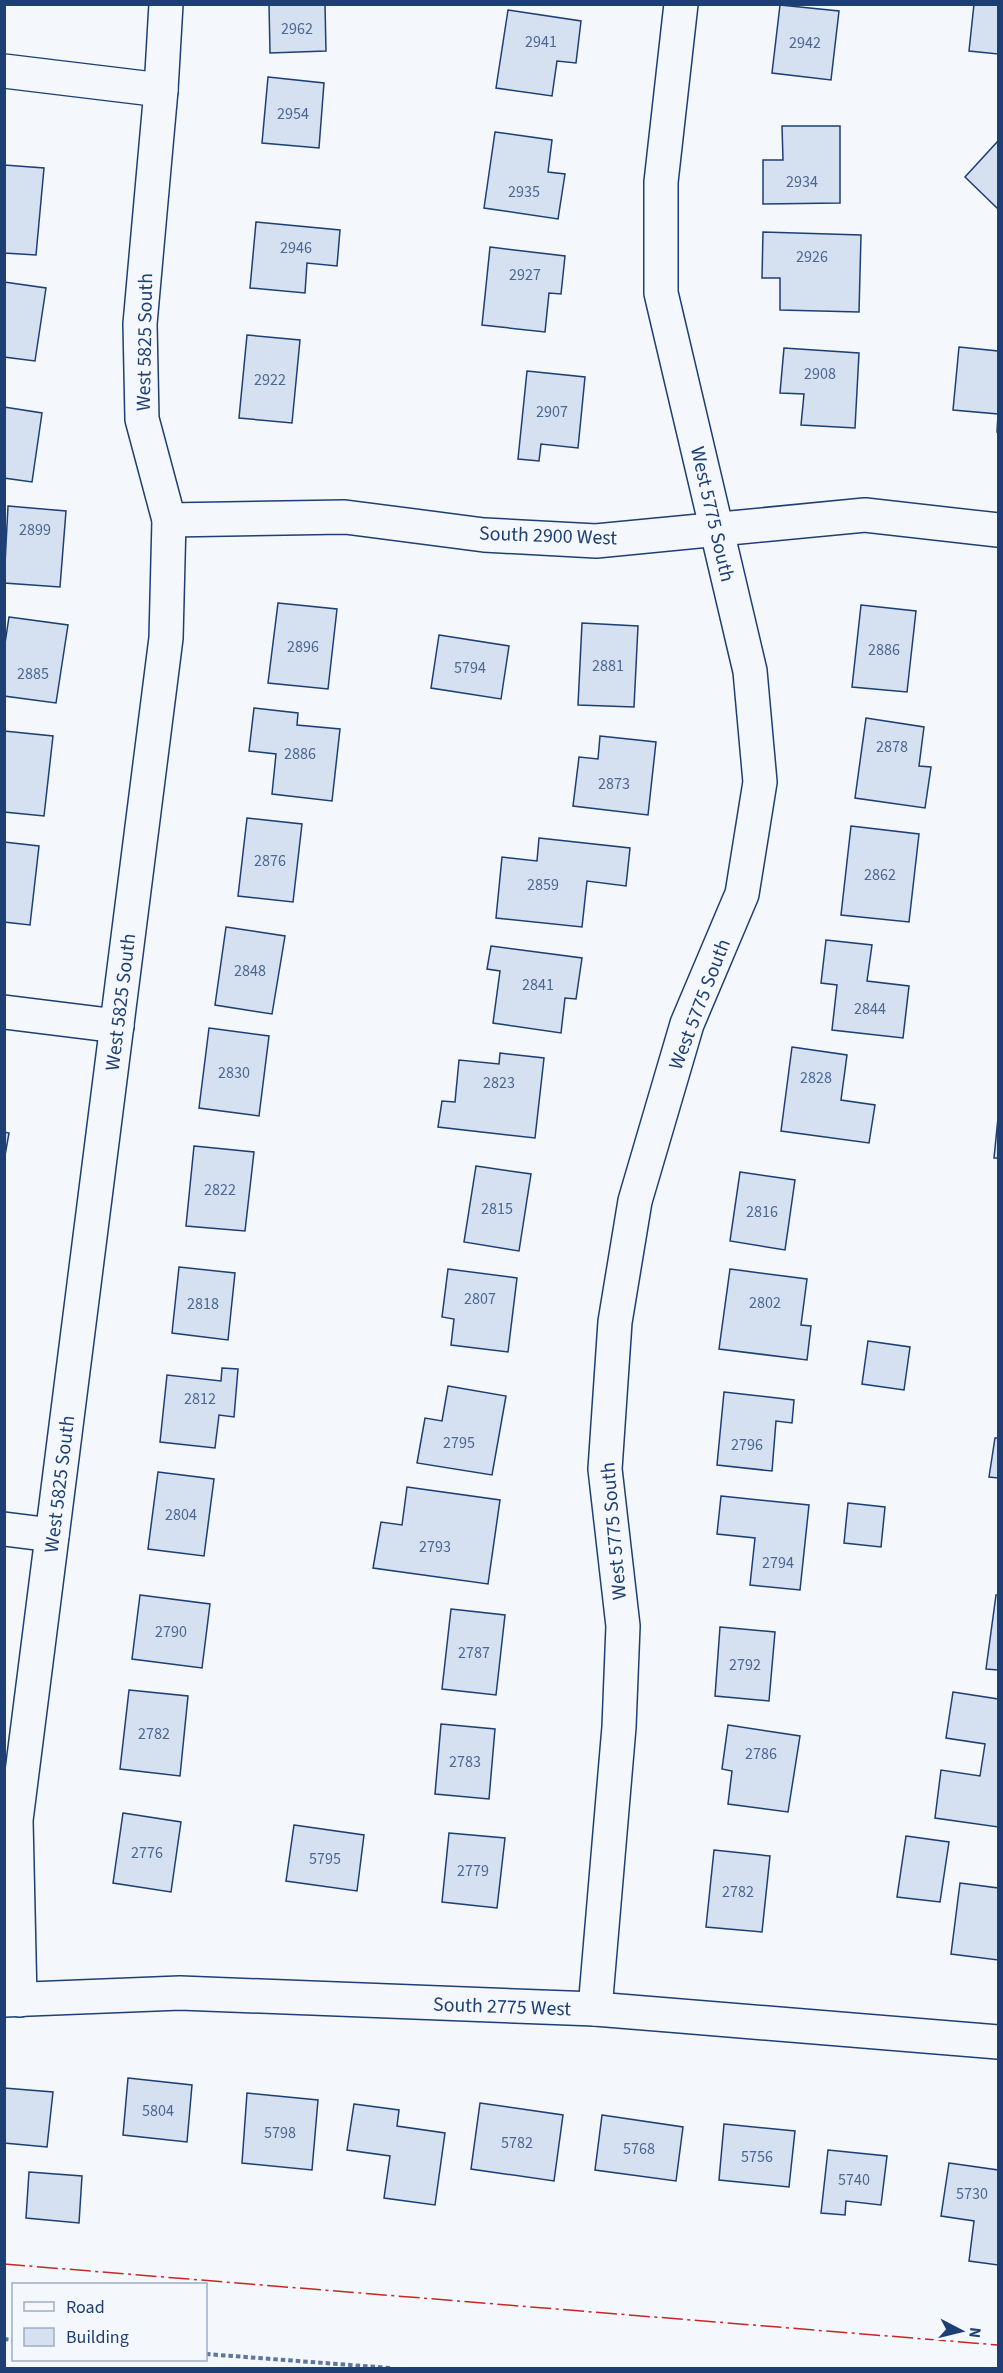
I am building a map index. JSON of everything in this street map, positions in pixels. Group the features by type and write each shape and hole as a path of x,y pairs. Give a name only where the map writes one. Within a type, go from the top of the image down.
{"street":[{"name":"West 5825 South","path":"12,2000 16,1820 166,638 169,520 142,419 140,324 161,90 166,4"},
{"name":"West 5775 South","path":"595,2009 619,1727 623,1626 605,1469 615,1322 635,1201 687,1024 742,894 760,782 750,671 661,293 661,182 681,4"},
{"path":"4,71 161,90"},
{"name":"South 2900 West","path":"169,520 345,517 484,535 596,541 865,515 999,530"},
{"path":"4,1012 117,1026"},
{"path":"4,1529 52,1535"},
{"name":"South 2775 West","path":"12,2000 180,1993 595,2009 999,2043"}],"path":[{"path":"207,2354 390,2368"}],"building":[{"path":"269,4 325,4 326,51 270,53"},
{"path":"974,4 998,4 998,54 969,51"},
{"path":"780,5 839,11 831,80 772,73"},
{"path":"508,10 581,21 576,63 557,61 552,96 496,88"},
{"path":"268,77 324,83 319,148 262,143"},
{"path":"782,126 840,126 840,203 763,204 763,160 783,160"},
{"path":"495,132 552,140 548,172 565,174 558,219 484,208"},
{"path":"998,141 998,209 965,177"},
{"path":"4,165 44,168 36,255 4,253"},
{"path":"256,222 340,230 337,266 307,263 305,293 250,288"},
{"path":"763,232 861,235 859,312 780,310 780,278 762,278"},
{"path":"490,247 565,256 561,294 549,293 545,332 482,325"},
{"path":"4,282 46,288 35,361 4,357"},
{"path":"247,335 300,340 292,423 239,418"},
{"path":"959,347 998,351 998,414 953,410"},
{"path":"784,348 859,353 855,428 801,425 804,394 780,393"},
{"path":"527,371 585,377 578,448 541,444 539,461 518,459"},
{"path":"4,407 42,413 32,482 4,478"},
{"path":"8,506 66,511 60,587 4,583"},
{"path":"278,603 337,609 328,689 268,683"},
{"path":"861,605 916,611 907,692 852,687"},
{"path":"9,617 68,625 56,703 4,696 4,650"},
{"path":"582,623 638,626 634,707 578,705"},
{"path":"439,635 509,646 501,699 431,688"},
{"path":"254,708 298,713 297,725 340,729 332,801 272,794 276,754 249,751"},
{"path":"866,718 924,727 919,766 931,767 925,808 855,798"},
{"path":"4,731 53,736 44,816 4,812"},
{"path":"600,736 656,742 648,815 573,806 579,757 598,759"},
{"path":"247,818 302,824 293,902 238,896"},
{"path":"851,826 919,834 909,922 841,915"},
{"path":"539,838 630,848 626,886 587,881 582,927 496,918 502,857 537,861"},
{"path":"4,842 39,846 30,925 4,922"},
{"path":"226,927 285,936 272,1014 215,1005"},
{"path":"826,940 872,945 867,981 909,986 903,1038 832,1030 837,985 821,983"},
{"path":"491,946 582,958 576,999 565,998 561,1033 493,1023 500,971 487,969"},
{"path":"209,1028 269,1036 259,1116 199,1108"},
{"path":"792,1047 847,1055 841,1100 875,1105 869,1143 781,1131"},
{"path":"500,1053 544,1058 535,1138 438,1127 442,1101 455,1102 459,1060 499,1064"},
{"path":"998,1118 998,1158 994,1158"},
{"path":"4,1132 9,1133 4,1161"},
{"path":"194,1146 254,1152 245,1231 186,1226"},
{"path":"476,1166 531,1174 519,1251 464,1242"},
{"path":"740,1172 795,1180 785,1250 730,1241"},
{"path":"179,1267 235,1273 228,1340 172,1333"},
{"path":"448,1269 517,1278 508,1352 451,1345 454,1319 442,1317"},
{"path":"730,1269 807,1279 801,1325 811,1326 807,1360 719,1349"},
{"path":"868,1341 910,1347 904,1390 862,1384"},
{"path":"222,1368 238,1369 234,1417 219,1415 215,1448 160,1442 167,1375 221,1381"},
{"path":"448,1386 506,1396 492,1475 417,1463 425,1418 442,1421"},
{"path":"724,1392 794,1400 792,1423 776,1421 772,1471 717,1465"},
{"path":"995,1438 998,1438 998,1478 989,1477"},
{"path":"158,1472 214,1479 204,1556 148,1549"},
{"path":"407,1487 500,1500 488,1584 373,1568 381,1522 402,1525"},
{"path":"721,1496 809,1505 800,1590 750,1585 755,1538 717,1534"},
{"path":"848,1503 885,1507 881,1547 844,1543"},
{"path":"140,1595 210,1604 202,1668 132,1659"},
{"path":"996,1595 998,1595 998,1670 986,1669"},
{"path":"451,1609 505,1615 496,1695 442,1689"},
{"path":"720,1627 775,1632 769,1701 715,1696"},
{"path":"129,1690 188,1696 180,1776 120,1769"},
{"path":"953,1692 998,1699 998,1827 935,1818 941,1770 980,1776 985,1744 946,1738"},
{"path":"441,1724 495,1729 489,1799 435,1794"},
{"path":"728,1725 800,1736 788,1812 728,1804 732,1771 722,1769"},
{"path":"123,1813 181,1822 171,1892 113,1883"},
{"path":"294,1825 364,1835 357,1891 286,1881"},
{"path":"449,1833 505,1838 497,1908 442,1902"},
{"path":"906,1836 949,1842 940,1902 897,1897"},
{"path":"714,1850 770,1856 762,1932 706,1927"},
{"path":"960,1883 998,1888 998,1960 951,1954"},
{"path":"128,2078 192,2085 187,2142 123,2135"},
{"path":"4,2088 53,2092 47,2147 4,2143"},
{"path":"247,2093 318,2100 312,2170 242,2163"},
{"path":"480,2103 563,2115 554,2181 471,2169"},
{"path":"354,2104 399,2110 397,2126 445,2133 435,2205 384,2198 390,2156 347,2150"},
{"path":"602,2115 683,2127 676,2181 595,2170"},
{"path":"724,2124 795,2131 789,2187 719,2180"},
{"path":"828,2150 887,2156 881,2205 846,2201 845,2215 821,2213"},
{"path":"949,2163 998,2170 998,2265 969,2261 974,2221 941,2216"},
{"path":"29,2172 82,2176 79,2223 26,2218"}],"power":[{"path":"4,2264 998,2345"}]}
